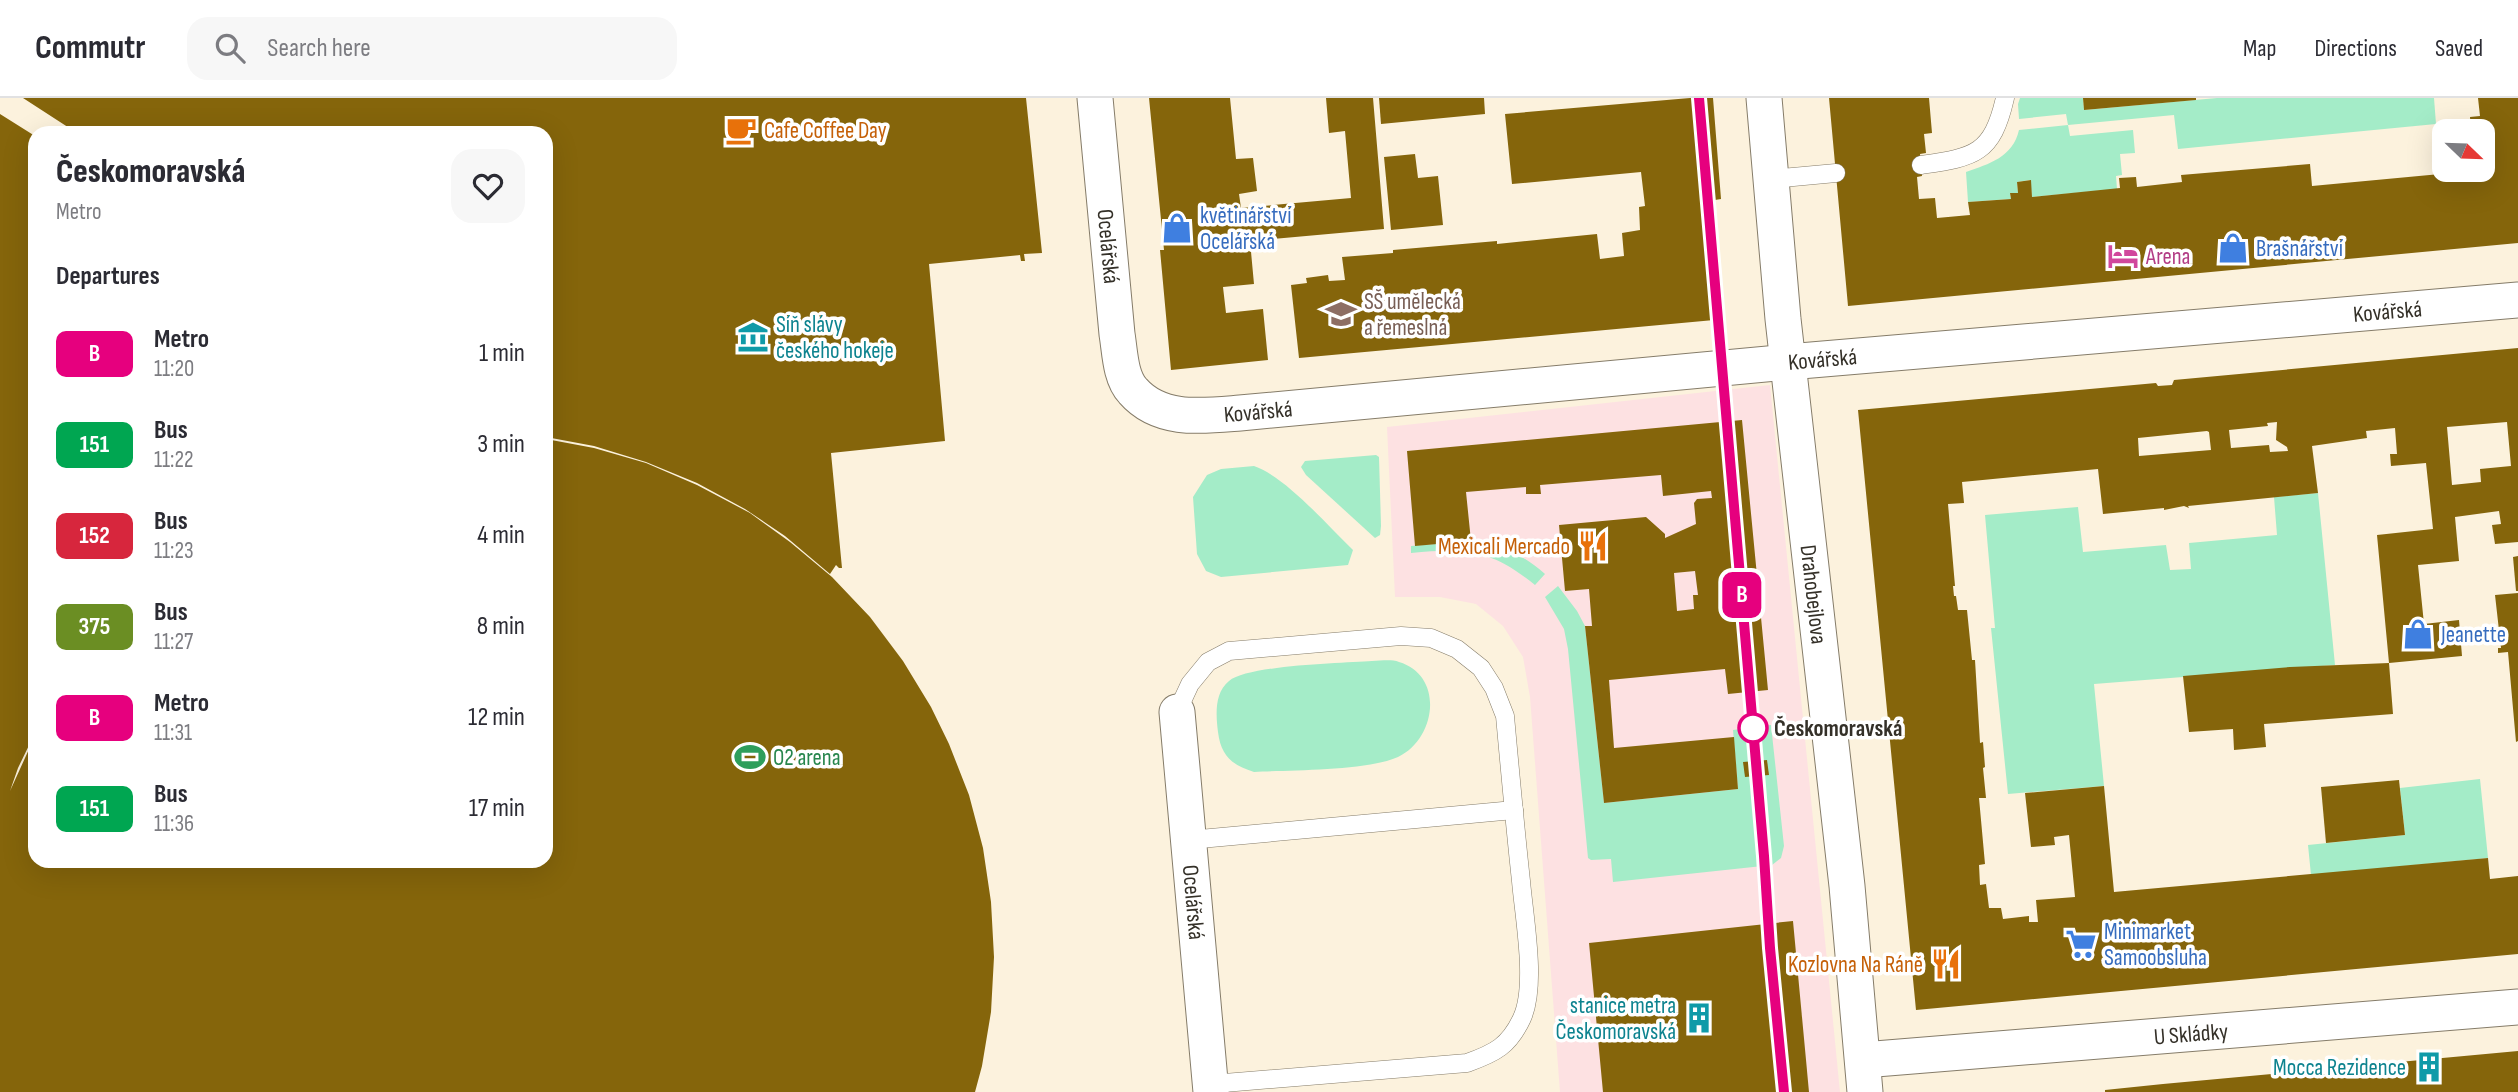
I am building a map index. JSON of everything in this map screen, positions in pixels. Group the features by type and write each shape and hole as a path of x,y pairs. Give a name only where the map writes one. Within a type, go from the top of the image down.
{"street":[{"name":"Ocelářská","path":"1094,98 1120,354 1132,391"},
{"name":"Drahobejlova","path":"1764,98 1788,362 1847,886 1864,1076"},
{"name":"Kovářská","path":"1132,391 1158,410 1172,414 1208,415 2518,300"},
{"name":"Ocelářská","path":"1177,712 1212,1088"},
{"name":"U Skládky","path":"1864,1076 2518,1007"}],"lane":[{"path":"1921,165 1969,156 1986,144 1999,125 2005,98"},
{"path":"1771,179 1836,173"},
{"path":"1177,712 1190,684 1208,662 1229,651 1401,636 1431,638 1457,649 1480,668 1494,688 1504,716 1514,810 1529,982 1523,1015 1509,1041 1490,1055 1467,1063 1212,1088"},
{"path":"1189,840 1514,810"}],"shaded area":[{"path":"1770,385 1840,1092 1560,1092 1530,697 1523,657 1503,626 1476,604 1440,597 1395,597 1387,427"}],"green space":[{"path":"2020,98 2083,98 2084,110 2217,98 2434,98 2436,119 2432,119 2432,124 2178,149 2174,115 2068,125 2066,114 2019,119"},
{"path":"2068,125 2070,136 2133,130 2135,153 2120,154 2122,175 2116,176 2117,189 2032,197 2030,180 2017,182 2018,193 2010,193 2011,199 1968,202 1966,172 2006,153 2019,130"},
{"path":"1376,455 1379,457 1381,526 1380,535 1375,538 1306,475 1301,467 1305,461"},
{"path":"1254,466 1293,491 1353,550 1348,565 1221,577 1206,571 1197,554 1193,497 1207,475 1221,469"},
{"path":"2318,493 2335,665 2094,684 2104,786 2008,794 1991,628 1995,628 1985,515 2078,507 2083,552 2166,545 2170,570 2191,569 2189,543 2277,535 2274,497"},
{"path":"1471,541 1492,544 1511,551 1545,574 1535,585 1505,564 1477,554 1463,551 1411,553 1411,546"},
{"path":"1558,586 1585,626 1604,803 1738,789 1733,730 1771,725 1784,846 1781,858 1772,865 1613,882 1611,859 1588,858 1568,649 1564,629 1545,597"},
{"path":"1389,660 1414,669 1424,680 1429,693 1430,708 1421,737 1398,757 1384,762 1348,767 1254,772 1234,763 1225,753 1217,726 1217,712 1218,698 1229,681 1255,671 1275,668"},
{"path":"2480,779 2488,858 2311,875 2308,845 2405,835 2400,788"}],"building":[{"path":"23,98 1026,98 1042,253 1024,254 1025,261 1021,261 1020,255 929,264 945,441 831,453 842,568 836,565 830,574 785,536 745,509 697,483 646,462 594,446 553,438 553,126 66,126"},
{"path":"1149,98 1230,98 1236,159 1253,158 1257,191 1239,194 1241,208 1351,198 1345,131 1329,133 1326,98 1373,98 1384,229 1250,241 1254,284 1223,287 1226,313 1263,309 1268,360 1171,370 1160,250 1164,250"},
{"path":"1379,98 1484,98 1485,114 1381,124"},
{"path":"1713,98 1721,199 1715,200 1725,319 1299,358 1291,285 1307,283 1306,278 1328,275 1329,281 1345,280 1342,257 1393,253 1393,250 1497,241 1497,244 1597,234 1600,259 1624,256 1622,233 1640,230 1639,207 1645,206 1641,172 1512,184 1505,114"},
{"path":"1829,98 1929,98 1932,133 1924,134 1926,153 1920,154 1922,176 1917,177 1919,199 1935,198 1937,218 1970,215 1968,202 2011,199 2010,193 2018,193 2017,182 2031,180 2032,197 2120,188 2119,178 2136,177 2137,187 2182,182 2181,175 2310,164 2312,186 2432,175 2432,182 2496,182 2496,119 2470,117 2480,116 2478,98 2518,98 2518,243 1848,306"},
{"path":"2083,98 2196,98 2196,100 2084,110"},
{"name":"O2 arena","path":"0,114 28,132 28,747 10,791 28,751 28,868 553,868 553,440 594,448 646,463 697,485 750,513 832,577 870,617 903,661 931,707 969,795 983,848 991,902 994,957 991,1012 975,1092 0,1092"},
{"path":"1415,154 1418,178 1438,176 1443,225 1391,230 1384,157"},
{"path":"2518,348 2518,542 2495,544 2492,525 2501,524 2499,511 2455,517 2459,561 2418,565 2424,624 2459,620 2462,656 2389,663 2377,535 2433,529 2426,463 2391,466 2390,454 2397,454 2395,428 2366,431 2367,438 2312,446 2318,493 2188,506 2189,508 2184,506 2103,514 2098,469 1962,482 1964,503 1948,504 1953,586 1958,610 1967,610 1972,660 1975,660 1986,798 1979,798 1985,864 1979,865 1980,885 1986,884 1989,908 2001,908 2003,919 2029,916 2029,922 2038,922 2036,900 2075,897 2069,835 2054,837 2055,845 2031,847 2025,793 2104,786 2114,892 2488,858 2490,879 2518,876 2518,954 1916,1010 1858,410 2156,383 2158,386 2172,385 2174,380","holes":["2277,422 2276,440 2287,447 2288,451 2270,452 2269,445 2231,448 2229,430 2268,426 2267,423","2507,422 2511,466 2480,469 2481,482 2452,485 2447,427","2207,431 2211,450 2139,456 2138,438"]},
{"path":"1742,420 1768,690 1728,694 1725,669 1609,680 1614,748 1734,737 1738,789 1604,803 1585,626 1592,626 1589,589 1565,591 1559,525 1646,517 1665,534 1665,538 1696,524 1694,503 1697,499 1712,498 1711,491 1663,496 1661,475 1540,485 1541,494 1526,494 1526,487 1466,492 1471,541 1415,546 1407,451","holes":["1695,571 1698,595 1693,595 1694,609 1677,611 1674,573"]},
{"path":"2518,556 2518,591 2516,591 2513,557"},
{"path":"2518,593 2516,742 2508,652 2498,653 2498,648 2501,648 2495,595"},
{"path":"2389,663 2393,714 2264,724 2266,747 2234,750 2233,729 2189,732 2183,676 2290,667"},
{"path":"1767,760 1769,775 1745,777 1743,762"},
{"path":"2399,780 2405,835 2326,843 2321,787"},
{"name":"stanice metra Českomoravská","path":"1793,921 1809,1092 1603,1092 1589,943"},
{"name":"Mocca Rezidence","path":"2518,1051 2518,1092 2105,1092 2163,1084"}],"metro line":[{"name":"B","path":"1699,98 1784,1092"}],"place":[{"name":"Cafe Coffee Day","path":"741,130"},
{"name":"květinářství Ocelářská","path":"1177,228"},
{"name":"Brašnářství","path":"2233,248"},
{"name":"Arena","path":"2123,256"},
{"name":"SŠ umělecká a řemeslná","path":"1341,314"},
{"name":"Síň slávy českého hokeje","path":"753,337"},
{"name":"Mexicali Mercado","path":"1593,546"},
{"name":"Jeanette","path":"2418,634"},
{"name":"Českomoravská","path":"1753,728"},
{"name":"O2 arena","path":"750,757"},
{"name":"Minimarket Samoobsluha","path":"2081,944"},
{"name":"Kozlovna Na Ráně","path":"1946,964"},
{"name":"stanice metra Českomoravská","path":"1699,1018"},
{"name":"Mocca Rezidence","path":"2429,1067"}]}
